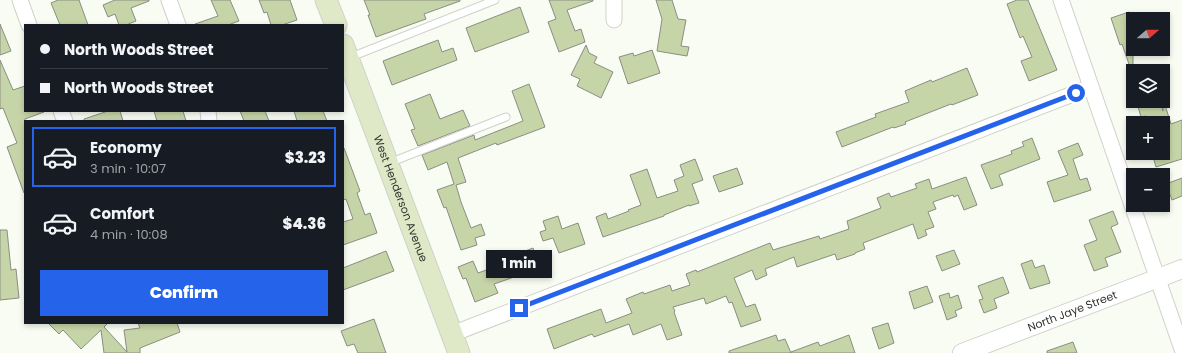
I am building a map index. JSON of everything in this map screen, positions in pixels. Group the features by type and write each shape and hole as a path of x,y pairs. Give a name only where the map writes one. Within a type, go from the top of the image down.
{"main road":[{"path":"326,0 336,24"},
{"name":"West Henderson Avenue","path":"346,52 455,344"}],"street":[{"path":"20,0 29,24"},
{"path":"169,0 178,24"},
{"path":"614,0 614,20"},
{"path":"1061,0 1182,350"},
{"path":"455,344 1091,87"},
{"name":"North Jaye Street","path":"962,353 1182,268"}],"lane":[{"path":"346,52 495,0"},
{"path":"388,164 506,117"}],"building":[{"path":"58,0 79,0 88,24 60,24 51,3"},
{"path":"115,0 149,0 131,8 136,21 128,24 119,24 115,14 108,17 103,5"},
{"path":"211,0 230,0 239,21 231,24 195,24 218,16"},
{"path":"259,0 290,0 297,20 285,24 271,24 267,12 264,13"},
{"path":"364,0 460,1 424,14 426,19 376,37"},
{"path":"549,0 593,0 567,10 575,31 581,29 585,42 559,52 548,22 556,19"},
{"path":"656,0 672,0 678,19 686,20 681,46 689,47 687,56 657,51 662,19"},
{"path":"1017,0 1028,0 1057,70 1029,81 1021,61 1032,57 1023,36 1020,38 1007,4"},
{"path":"520,7 529,32 475,52 466,28"},
{"path":"1126,13 1126,56 1122,44 1120,45 1111,18"},
{"path":"0,24 11,51 0,55"},
{"path":"438,40 442,52 453,48 457,60 392,85 383,61"},
{"path":"586,45 589,53 597,57 594,63 613,72 601,98 577,86 580,79 571,75"},
{"path":"652,50 660,73 628,84 619,57 633,53 634,56"},
{"path":"1126,56 1133,56 1133,64 1129,64"},
{"path":"0,60 13,90 24,86 24,112 44,112 24,120 24,193 7,147 17,143 3,108 0,109"},
{"path":"967,68 978,95 905,122 906,124 893,127 842,147 836,132 876,117 875,114 909,102 905,91 931,80 932,82"},
{"path":"529,84 545,127 497,145 496,143 458,158 466,182 456,185 461,202 471,228 481,224 485,235 475,238 477,245 461,250 446,207 444,208 437,190 454,184 447,162 428,170 422,155 474,135 475,140 523,121 512,91"},
{"path":"430,94 440,119 463,110 470,126 418,146 411,130 415,129 405,104"},
{"path":"1138,108 1162,108 1163,111 1163,108 1166,108 1168,116 1146,116 1141,116"},
{"path":"105,112 120,112 123,120 84,120"},
{"path":"154,112 183,112 186,120 157,120"},
{"path":"240,112 265,112 269,120 244,120"},
{"path":"294,112 323,112 327,120 297,120"},
{"path":"1182,120 1182,159 1156,167 1154,160 1170,160 1170,121 1171,124"},
{"path":"1032,138 1040,159 999,175 1003,185 991,189 981,165 1012,154 1011,151 1024,146 1022,142"},
{"path":"1078,143 1083,155 1073,159 1080,180 1087,178 1091,190 1054,202 1047,182 1068,175 1058,151"},
{"path":"344,148 360,191 357,193 365,215 370,213 377,233 344,245 344,222 353,219 346,199 344,200"},
{"path":"695,159 703,180 692,184 699,203 689,205 664,216 603,237 596,217 606,213 608,219 641,205 630,175 647,169 657,198 678,191 674,180 684,176 680,165"},
{"path":"737,168 743,184 719,192 713,176"},
{"path":"966,177 977,205 964,210 958,195 954,197 953,195 933,202 936,209 928,212 934,227 925,230 927,235 918,239 913,224 863,243 865,249 837,260 835,254 797,267 794,257 765,269 767,275 756,280 752,270 734,278 746,307 755,304 761,320 741,327 732,302 729,303 726,296 706,304 704,298 673,307 682,335 667,340 661,324 633,335 629,324 594,337 592,334 554,349 547,329 601,309 606,323 632,313 626,299 643,292 644,294 670,285 672,291 690,285 686,274 696,270 697,272 770,243 773,250 819,236 820,239 849,229 847,221 881,208 877,198 889,193 891,197 917,188 915,184 929,179 932,189"},
{"path":"1182,178 1182,196 1172,200 1170,195 1170,182"},
{"path":"1113,211 1118,224 1111,227 1121,252 1105,258 1108,266 1094,271 1084,245 1097,240 1089,220"},
{"path":"558,216 562,229 578,223 585,244 559,253 553,238 543,241 540,232 546,230 543,221"},
{"path":"0,230 7,230 11,270 16,269 19,298 0,300"},
{"path":"533,248 540,268 494,284 498,293 475,302 466,278 463,279 458,267 473,261 478,273 500,265 499,261"},
{"path":"954,250 960,264 942,271 936,256"},
{"path":"386,251 394,271 344,290 344,268"},
{"path":"1032,260 1035,268 1044,265 1050,283 1030,289 1021,264"},
{"path":"1003,277 1009,293 994,299 997,308 984,313 979,300 983,299 978,286"},
{"path":"927,286 933,302 914,309 909,292"},
{"path":"949,293 950,298 958,295 962,308 955,311 957,316 947,320 939,296"},
{"path":"374,319 386,353 358,353 354,344 347,346 341,331"},
{"path":"888,323 894,343 879,349 872,328"},
{"path":"49,324 107,324 104,327 127,352 124,330 140,328 138,324 177,324 180,332 140,348 140,353 104,353 101,330 81,349 63,330 59,334"},
{"path":"776,335 778,341 785,339 791,353 729,353 729,351"},
{"path":"849,335 855,353 791,353 818,342 820,346"},
{"path":"1073,342 1077,353 1047,353 1047,351"}],"route":[{"path":"519,308 1076,93"}]}
